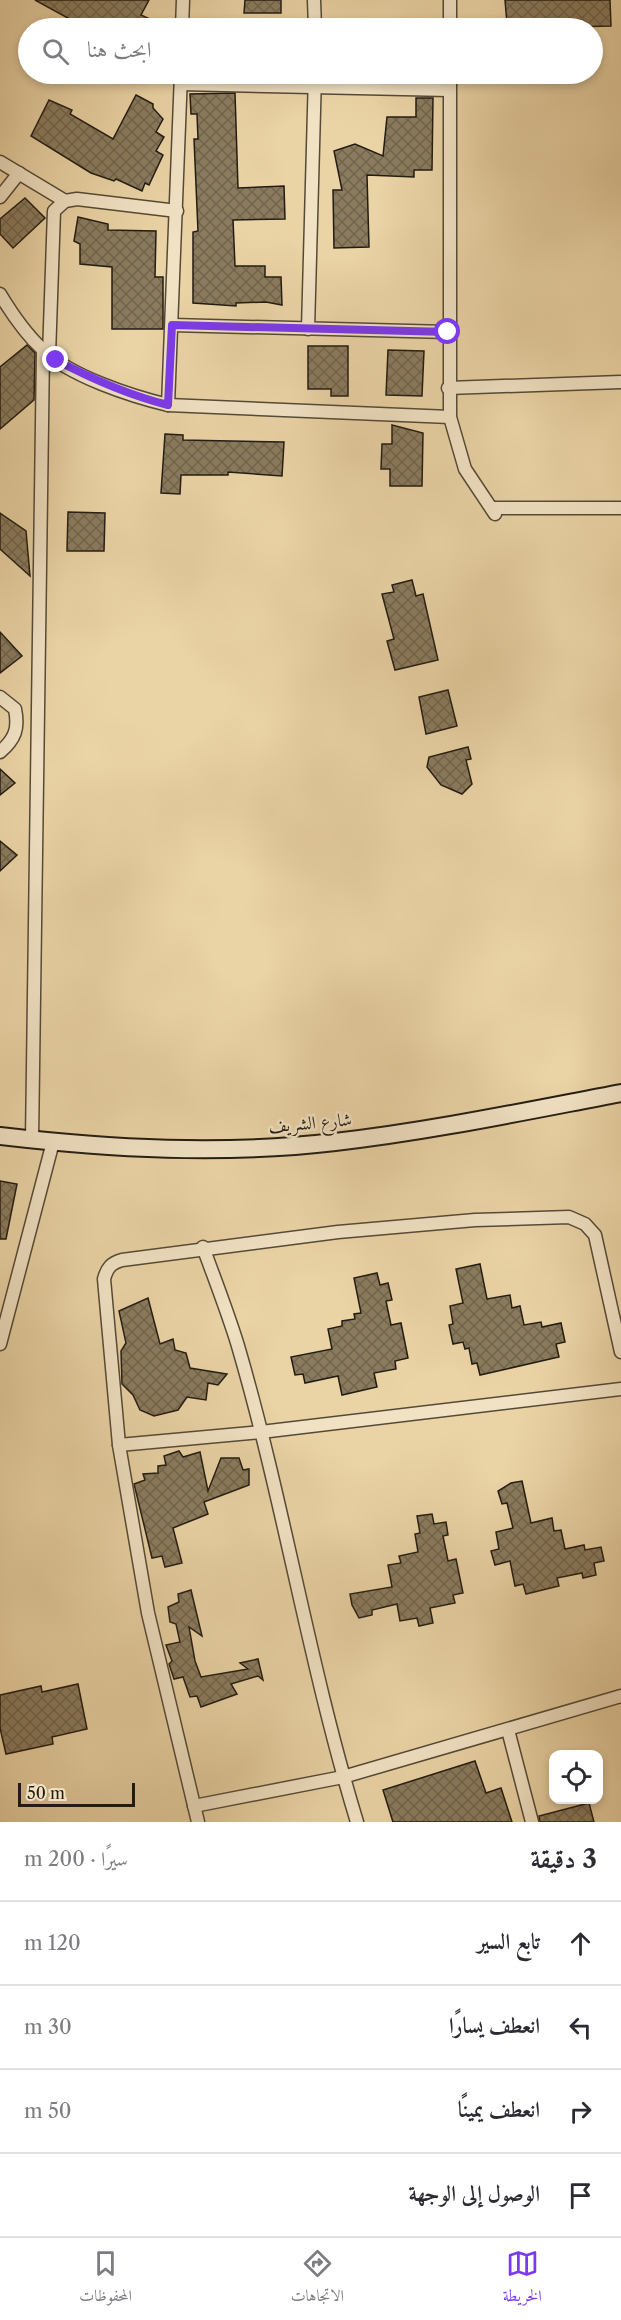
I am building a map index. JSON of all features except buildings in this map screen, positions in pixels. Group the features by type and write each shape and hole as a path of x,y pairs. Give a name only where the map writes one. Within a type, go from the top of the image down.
{"main road":[{"name":"شارع الشريف","path":"0,1136 172,1150 242,1149 334,1142 437,1127 621,1093"}],"street":[{"path":"182,18 183,0"},
{"path":"314,0 315,18"},
{"path":"450,0 450,18"},
{"path":"168,405 181,84"},
{"path":"265,84 449,90"},
{"path":"308,329 316,84"},
{"path":"449,84 448,388 450,417 465,468 494,511 621,508"},
{"path":"0,162 65,201"},
{"path":"0,197 19,173"},
{"path":"33,1140 46,353 54,212 65,201 77,199 177,211"},
{"path":"0,294 22,328 46,353 92,379 168,405 450,417"},
{"path":"172,325 448,332"},
{"path":"448,388 621,382"},
{"path":"0,697 15,709 17,726 13,741 0,752"},
{"path":"0,1344 53,1142"},
{"path":"198,1822 148,1612 119,1445 104,1279 107,1270 114,1262 203,1248 475,1220 569,1217 585,1224 595,1235 621,1352"},
{"path":"203,1248 237,1343 261,1432 323,1702 357,1822"},
{"path":"119,1445 261,1432 621,1389"},
{"path":"194,1806 343,1777 621,1696"},
{"path":"508,1730 532,1822"}],"route":[{"path":"56,360 92,379 168,405 172,325 448,332"}]}
